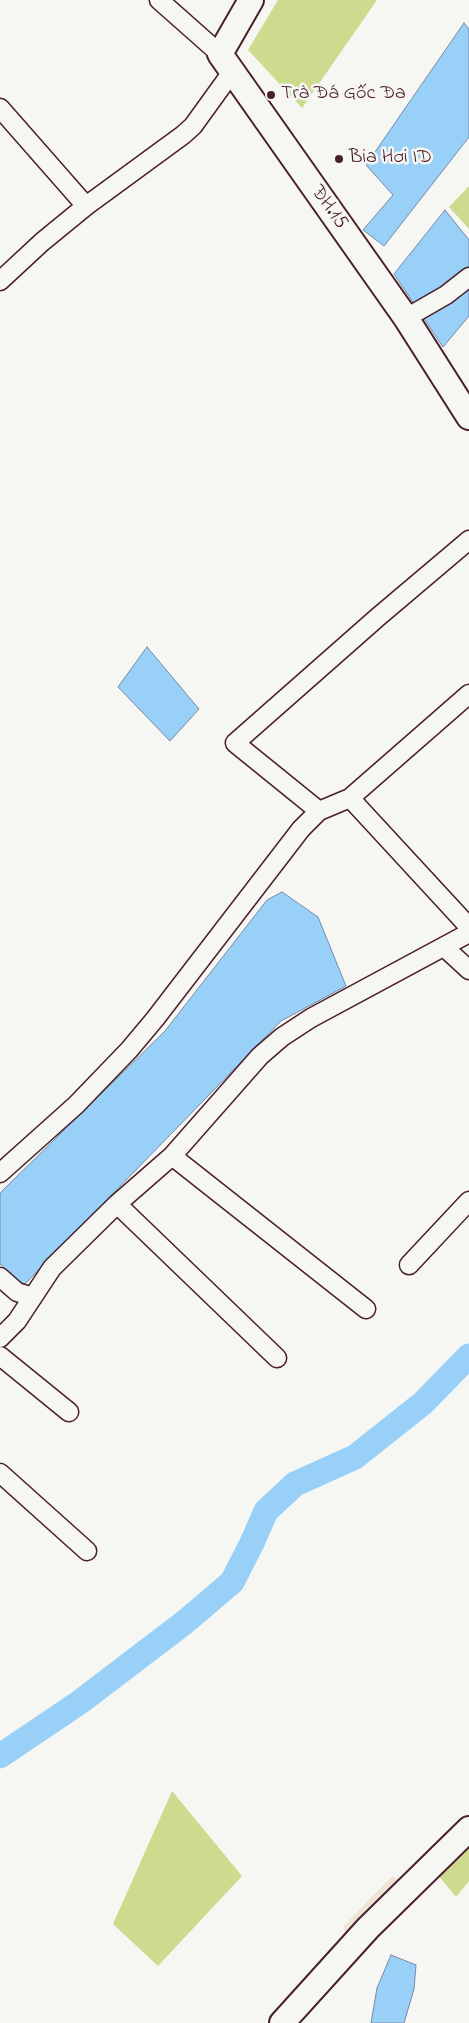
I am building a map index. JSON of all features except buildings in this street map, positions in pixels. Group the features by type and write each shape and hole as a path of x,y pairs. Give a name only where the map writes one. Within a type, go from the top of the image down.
{"main road":[{"path":"226,63 252,0"},
{"name":"ĐH.15","path":"226,63 410,317 469,416"},
{"path":"282,2023 368,1928 469,1829"}],"street":[{"path":"0,281 86,206 193,126 226,63 159,0"},
{"path":"0,108 86,206"},
{"path":"410,317 446,295 469,277"},
{"path":"319,811 234,743 469,540"},
{"path":"0,1173 76,1105 128,1050 155,1019 288,844 319,811 350,798 469,694"},
{"path":"350,798 469,928"},
{"path":"0,1338 17,1321 25,1295 117,1204 172,1156 260,1056 282,1037 311,1018 469,933"},
{"path":"444,947 469,970"},
{"path":"172,1156 366,1309"},
{"path":"408,1265 469,1201"},
{"path":"117,1204 277,1358"},
{"path":"0,1277 25,1295"},
{"path":"0,1356 69,1412"},
{"path":"0,1473 87,1551"}],"shaded area":[{"path":"392,1876 404,1883 348,1941 343,1927"}],"green space":[{"path":"278,0 377,0 302,108 248,50"},
{"path":"469,186 469,229 449,207"},
{"path":"172,1791 242,1876 158,1966 113,1924"},
{"path":"469,1842 469,1881 456,1897 437,1874"}],"water":[{"path":"464,23 469,29 469,137 384,246 363,230 393,195 366,165"},
{"path":"445,210 469,240 469,316 443,347 394,274"},
{"path":"147,647 199,709 170,741 118,687"},
{"path":"282,892 318,917 346,986 281,1021 24,1285 0,1264 0,1193 165,1031 267,900"},
{"path":"391,1955 416,1965 414,1989 404,2023 371,2023 377,1988"}],"waterway":[{"path":"0,1756 80,1702 185,1622 232,1582 266,1511 295,1484 355,1457 423,1403 469,1356"}],"place":[{"name":"Trà Đá Gốc Đa","path":"271,95"},
{"name":"Bia Hơi ID","path":"339,159"}]}
